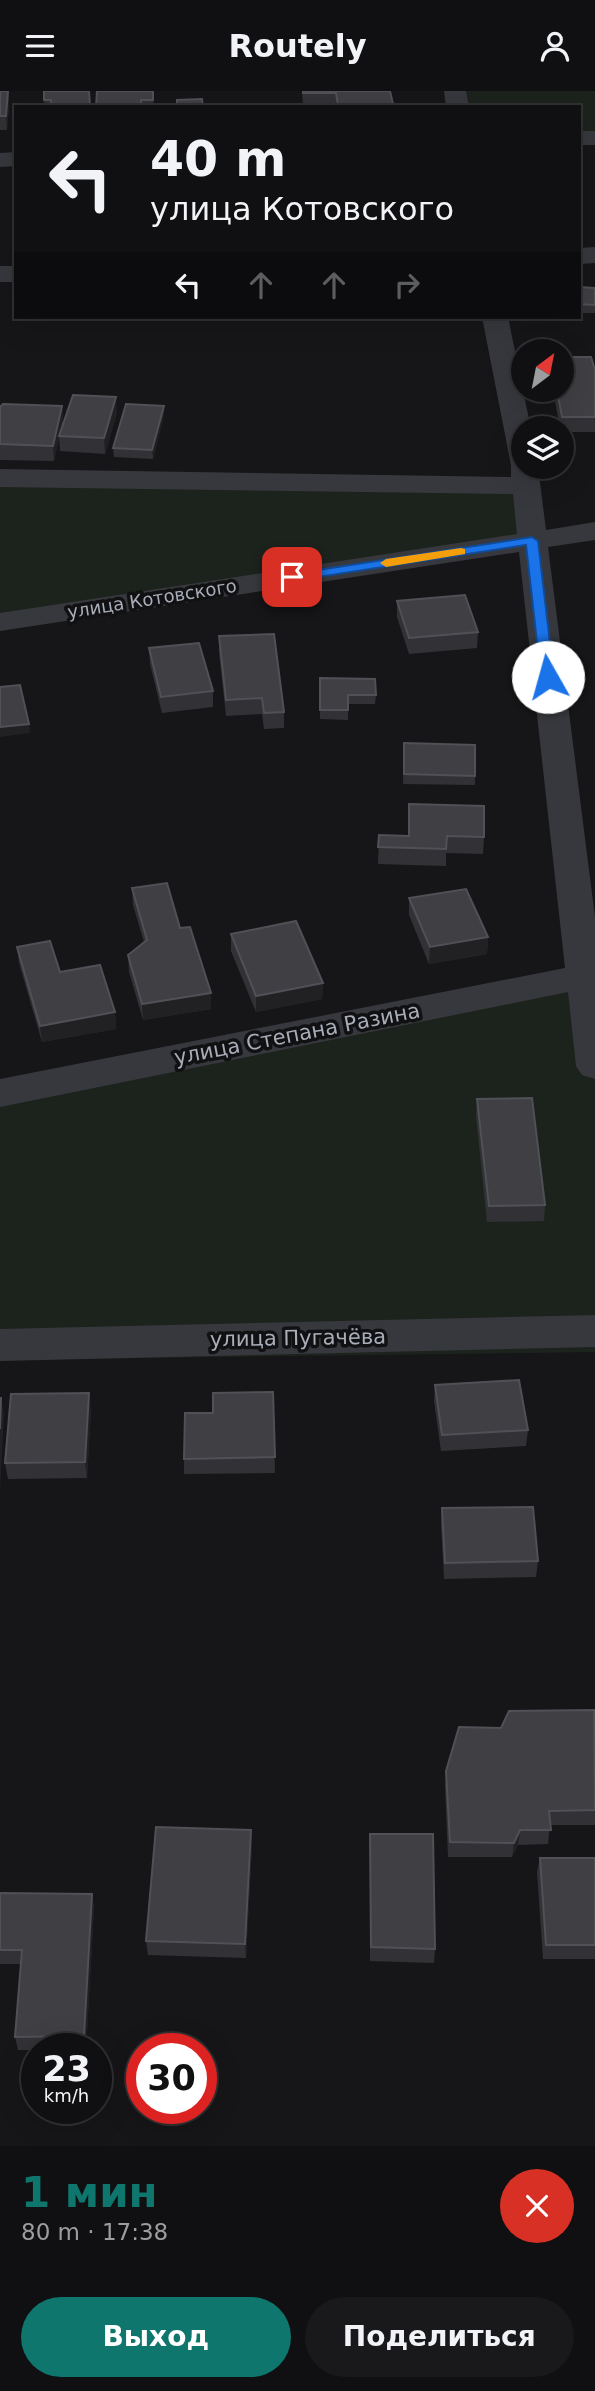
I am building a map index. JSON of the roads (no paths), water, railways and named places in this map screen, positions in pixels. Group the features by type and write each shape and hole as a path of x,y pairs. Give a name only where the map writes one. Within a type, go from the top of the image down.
{"street":[{"path":"495,319 514,416"},
{"path":"0,478 511,472"},
{"path":"526,479 589,975 595,1066"},
{"name":"улица Котовского","path":"0,622 595,531"},
{"name":"улица Степана Разина","path":"0,1093 589,975"},
{"name":"улица Пугачёва","path":"0,1345 595,1331"}]}
